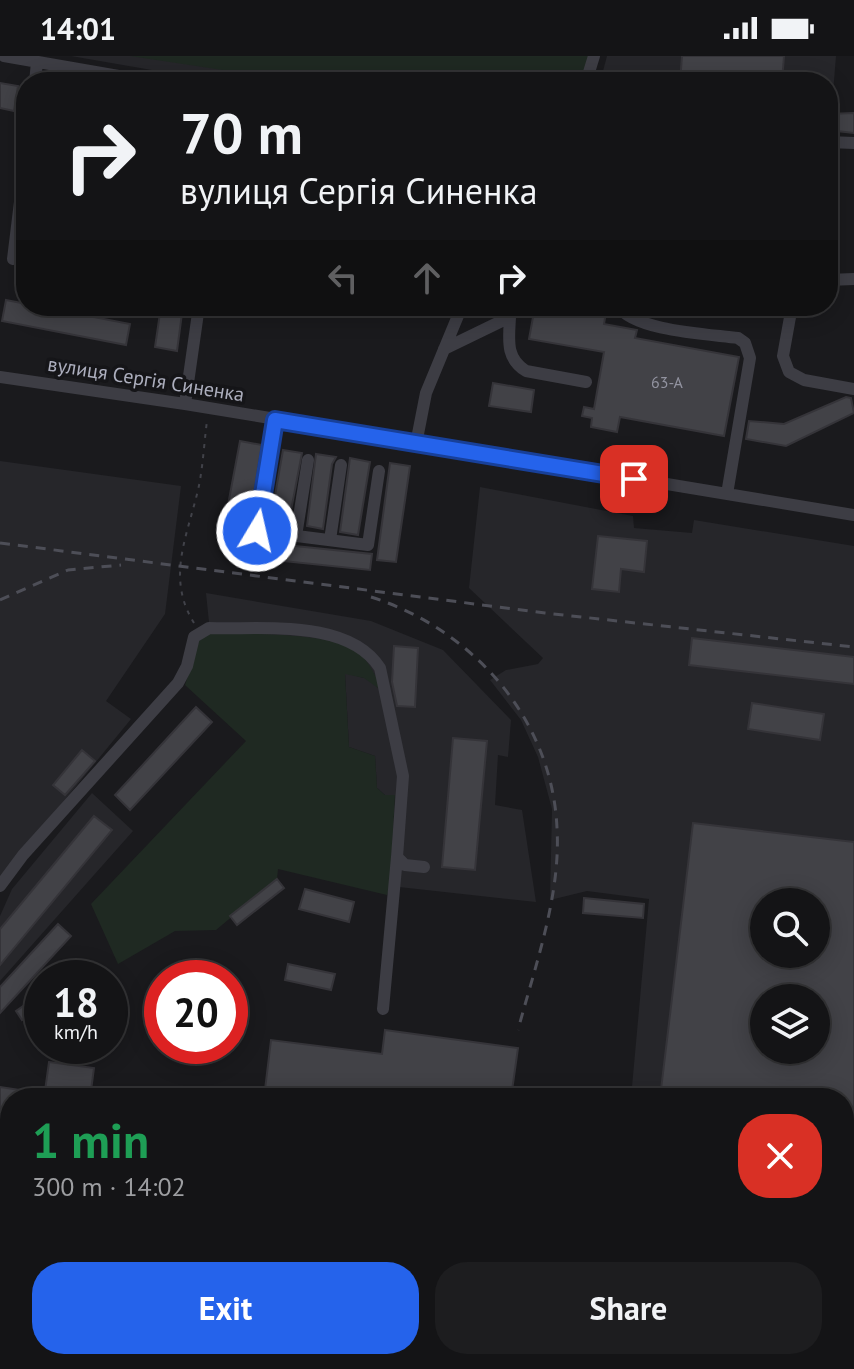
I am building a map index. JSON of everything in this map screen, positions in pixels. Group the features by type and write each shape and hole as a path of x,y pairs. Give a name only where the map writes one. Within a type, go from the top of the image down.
{"street":[{"path":"4,56 94,72"},
{"path":"36,72 37,62"},
{"path":"13,259 16,235"},
{"path":"185,404 198,316"},
{"path":"416,444 426,393 458,316"},
{"path":"444,349 502,316"},
{"path":"511,316 509,351 519,366 526,371 586,382"},
{"path":"629,316 638,321 738,338 745,343 750,358 727,494"},
{"path":"790,316 783,356 789,372 804,380 854,389"},
{"name":"вулиця Сергія Синенка","path":"0,377 185,404 854,515"},
{"path":"275,420 257,531 368,545 379,471"},
{"path":"296,536 308,460"},
{"path":"330,540 341,465"},
{"path":"0,886 23,855 178,683 199,631 209,628 313,631 355,642 372,656 380,668 403,776 383,1009"},
{"path":"397,857 405,865 424,867"}],"path":[{"path":"199,631 183,605 179,564 186,522 198,491 209,408"}],"shaded area":[{"path":"71,56 153,56 250,72 163,72"},
{"path":"130,56 591,56 586,72 236,72"},
{"path":"607,56 836,56 835,72 603,71"},
{"path":"0,461 181,486 165,614 106,701 131,719 0,879"},
{"path":"480,487 633,516 634,528 692,533 694,520 854,546 854,1088 632,1088 649,899 587,891 550,900 552,809 538,757 521,720 490,680 506,670 538,664 543,658 469,588"},
{"path":"206,593 371,621 443,650 511,720 508,757 498,755 495,805 522,810 536,902 390,886 395,796 385,795 377,788 375,756 349,747 345,673 364,678 350,647 312,640 210,632"},
{"path":"210,632 318,639 349,647 366,660 382,691 364,678 345,674 349,747 375,756 377,788 385,795 395,795 390,886 387,895 278,869 277,879 216,930 175,931 125,960 116,960 91,904 246,741 185,685 199,641"},
{"path":"92,793 133,831 0,981 0,916 12,889"}],"building":[{"path":"682,56 784,56 783,72 681,72"},
{"path":"0,83 16,86 14,111 0,108"},
{"path":"854,113 854,133 838,131 838,114"},
{"path":"6,300 16,302 16,316 89,316 130,324 126,345 2,321"},
{"path":"160,316 182,316 177,351 155,347"},
{"path":"533,316 605,316 604,324 637,330 635,338 739,357 724,436 620,417 617,432 591,427 592,418 582,416 584,407 594,409 604,352 529,339"},
{"path":"493,383 534,390 531,412 489,406"},
{"path":"846,397 851,398 854,413 786,446 746,439 749,421 784,424"},
{"path":"240,441 262,445 249,525 225,521"},
{"path":"283,450 302,453 288,526 270,524"},
{"path":"316,454 336,457 332,464 323,529 307,526"},
{"path":"350,458 370,462 358,535 340,532"},
{"path":"390,463 410,466 396,562 377,560"},
{"path":"598,536 647,541 644,572 621,569 619,592 592,589"},
{"path":"247,541 372,554 370,570 245,557"},
{"path":"692,638 854,657 854,684 689,665"},
{"path":"394,646 418,648 415,707 397,706 392,682"},
{"path":"752,703 824,714 820,740 748,729"},
{"path":"196,707 212,722 130,810 115,795"},
{"path":"453,738 487,741 475,870 442,867"},
{"path":"82,750 95,761 65,795 53,785"},
{"path":"94,816 112,830 0,965 0,929"},
{"path":"693,823 854,842 854,1088 661,1088"},
{"path":"277,879 284,888 237,925 230,916"},
{"path":"305,889 354,902 349,922 299,909"},
{"path":"584,898 644,904 643,918 583,913"},
{"path":"58,924 71,936 49,960 25,960"},
{"path":"24,961 24,987 0,1013 0,987"},
{"path":"288,964 335,974 331,990 285,980"},
{"path":"24,1005 24,1019 22,1020 16,1011"},
{"path":"385,1030 518,1048 512,1088 265,1088 271,1040 382,1054"},
{"path":"49,1064 94,1068 91,1088 45,1088"}],"railway":[{"path":"0,543 545,613 854,647"},
{"path":"0,600 68,570 121,565"},
{"path":"371,597 408,612 442,631 473,655 500,683 523,715 540,750 552,788 557,828 555,879 545,930 518,1030"}],"route":[{"path":"257,531 275,420 634,479"}]}
